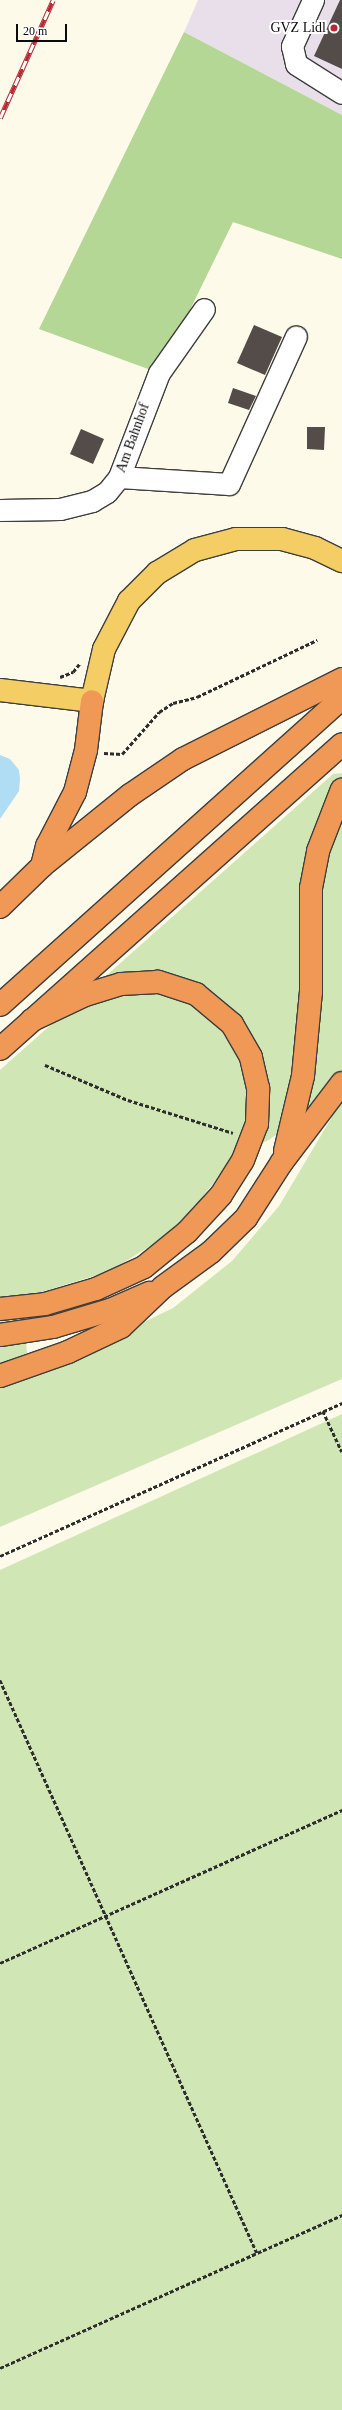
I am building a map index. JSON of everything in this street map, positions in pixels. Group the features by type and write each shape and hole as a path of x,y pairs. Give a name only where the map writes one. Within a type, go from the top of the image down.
{"highway":[{"path":"0,907 42,866 130,795 183,759 342,679"},
{"path":"0,1005 342,698"},
{"path":"42,866 47,846 75,792 86,750 92,701"},
{"path":"0,1049 342,744"},
{"path":"282,1162 303,1076 310,992 311,888 318,851 342,789"},
{"path":"0,1309 45,1304 96,1289 144,1267 187,1232 221,1195 258,1124 258,1088 251,1057 232,1024 196,994 158,982 121,984 84,995 32,1020"},
{"path":"0,1376 68,1352 121,1327 163,1287 211,1252 246,1218 282,1162 342,1083"},
{"path":"0,1335 53,1327 110,1310 163,1287"}],"main road":[{"path":"0,690 92,701 104,649 118,618 141,586 176,560 216,543 256,538 298,542 342,561"}],"street":[{"path":"314,0 292,46 296,64 342,93"},
{"name":"Am Bahnhof","path":"0,510 60,509 92,501 107,492 119,477 159,373 204,309"},
{"path":"119,477 229,484 296,336"}],"path":[{"path":"113,754 129,748 158,712 173,702 197,697 317,640"},
{"path":"46,1065 128,1100 251,1139"},
{"path":"0,1556 342,1403"},
{"path":"323,1411 342,1452"},
{"path":"0,1680 105,1918 257,2253"},
{"path":"0,1964 342,1810"},
{"path":"0,2368 342,2215"}],"shaded area":[{"path":"198,0 342,0 342,115 184,32"}],"green space":[{"path":"184,32 342,115 342,259 233,222 159,373 39,329"},
{"path":"342,773 342,1070 303,1115 269,1140 233,1157 179,1228 110,1271 22,1298 27,1353 0,1364 0,1070 333,774"},
{"path":"342,1100 342,1379 0,1527 0,1384 94,1346 173,1308 232,1261 279,1206"},
{"path":"342,1414 342,2410 0,2410 0,1570"}],"water":[{"path":"0,755 10,759 19,770 20,779 19,791 0,819"}],"building":[{"name":"GVZ Lidl","path":"340,0 342,0 342,69 314,56"},
{"path":"254,325 282,337 265,375 237,363"},
{"path":"233,388 256,396 249,410 228,403"},
{"path":"307,427 325,427 324,450 307,449"},
{"path":"81,429 104,439 93,464 70,454"}],"railway":[{"path":"0,118 53,0"}],"place":[{"name":"GVZ Lidl","path":"334,28"}]}
